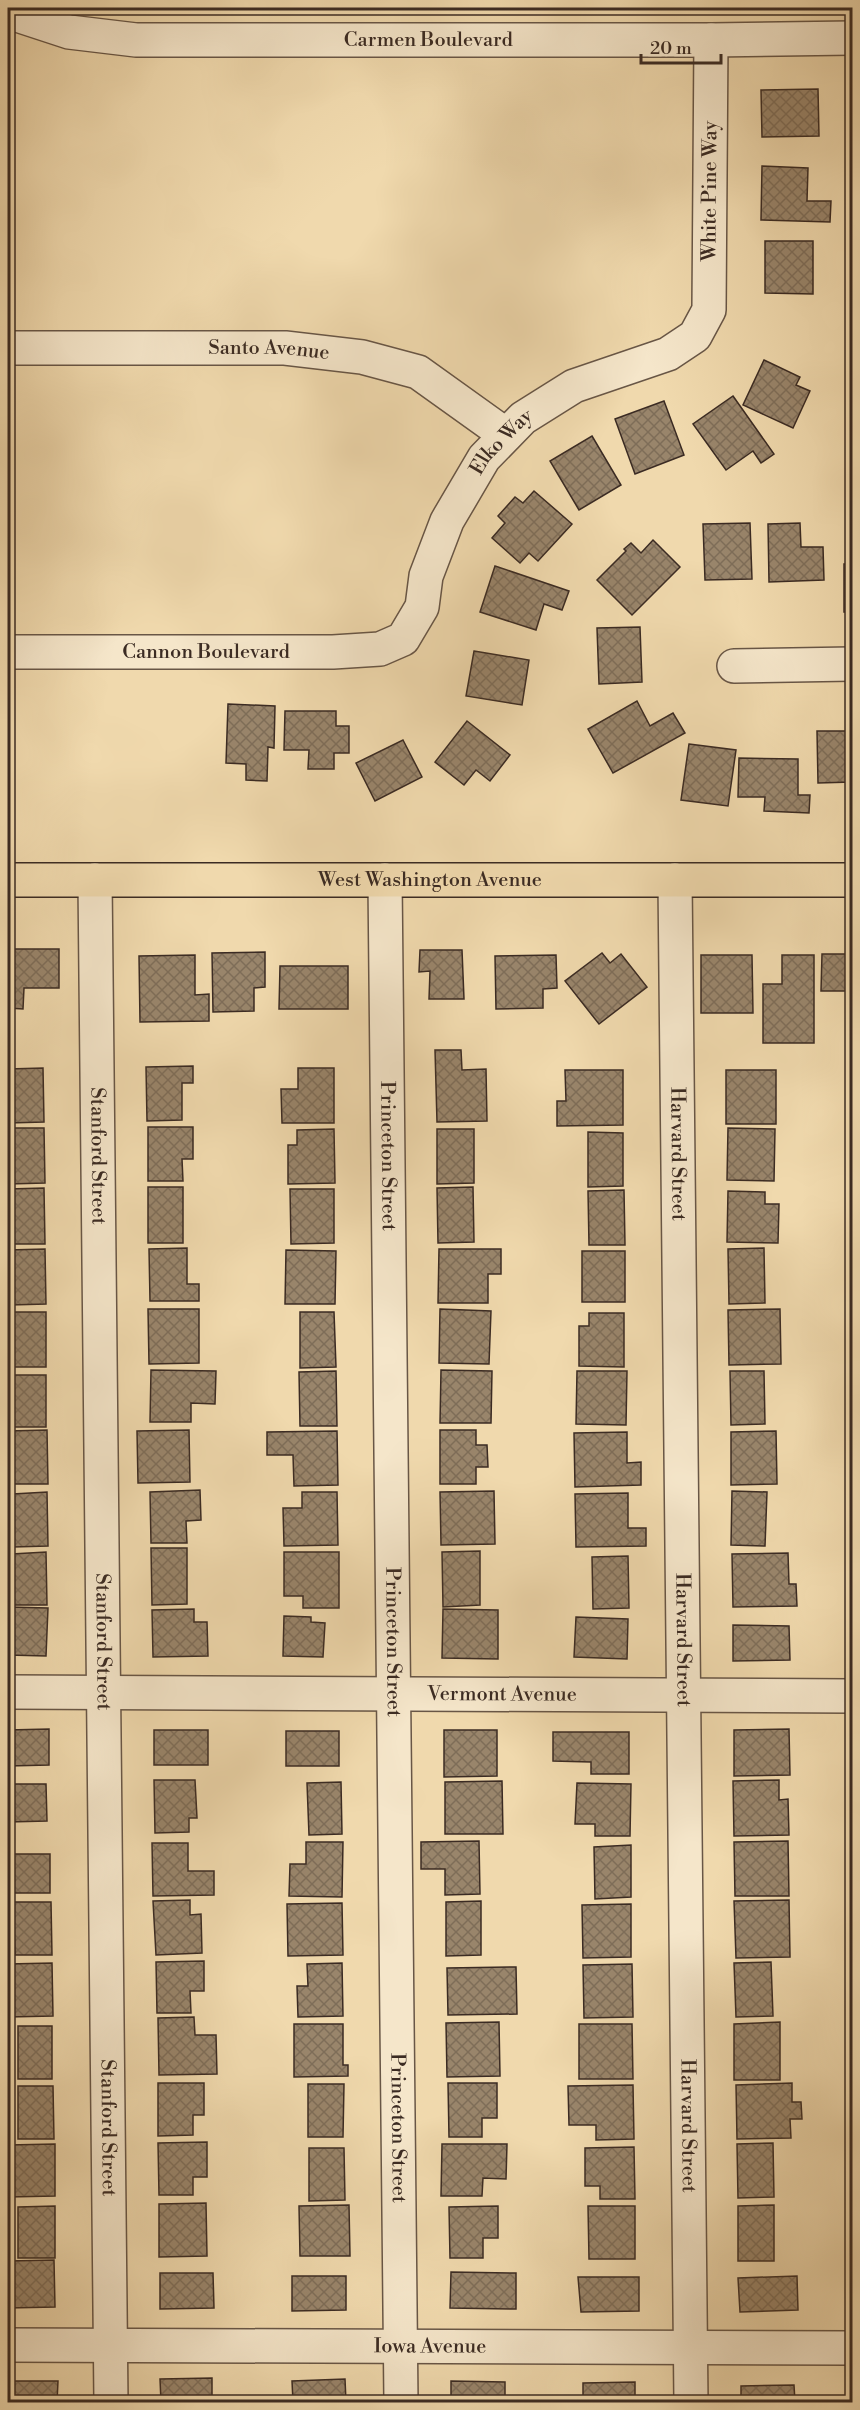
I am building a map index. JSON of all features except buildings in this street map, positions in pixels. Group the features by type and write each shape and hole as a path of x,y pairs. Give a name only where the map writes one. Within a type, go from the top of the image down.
{"main road":[{"name":"West Washington Avenue","path":"8,880 852,880"}],"street":[{"name":"Carmen Boulevard","path":"8,12 69,32 136,40 852,38"},
{"name":"White Pine Way","path":"695,336 709,310 711,40"},
{"name":"Elko Way","path":"403,639 422,607 426,576 447,521 484,458 506,435 524,418 574,386 668,354 695,336"},
{"name":"Santo Avenue","path":"8,348 285,348 362,357 418,372 506,435"},
{"name":"Cannon Boulevard","path":"8,652 333,652 380,649 403,639"},
{"path":"734,666 852,664"},
{"name":"Stanford Street","path":"95,880 111,2403"},
{"name":"Princeton Street","path":"385,880 401,2403"},
{"name":"Harvard Street","path":"675,880 691,2403"},
{"name":"Vermont Avenue","path":"8,1692 852,1696"},
{"name":"Iowa Avenue","path":"8,2345 852,2348"}]}
